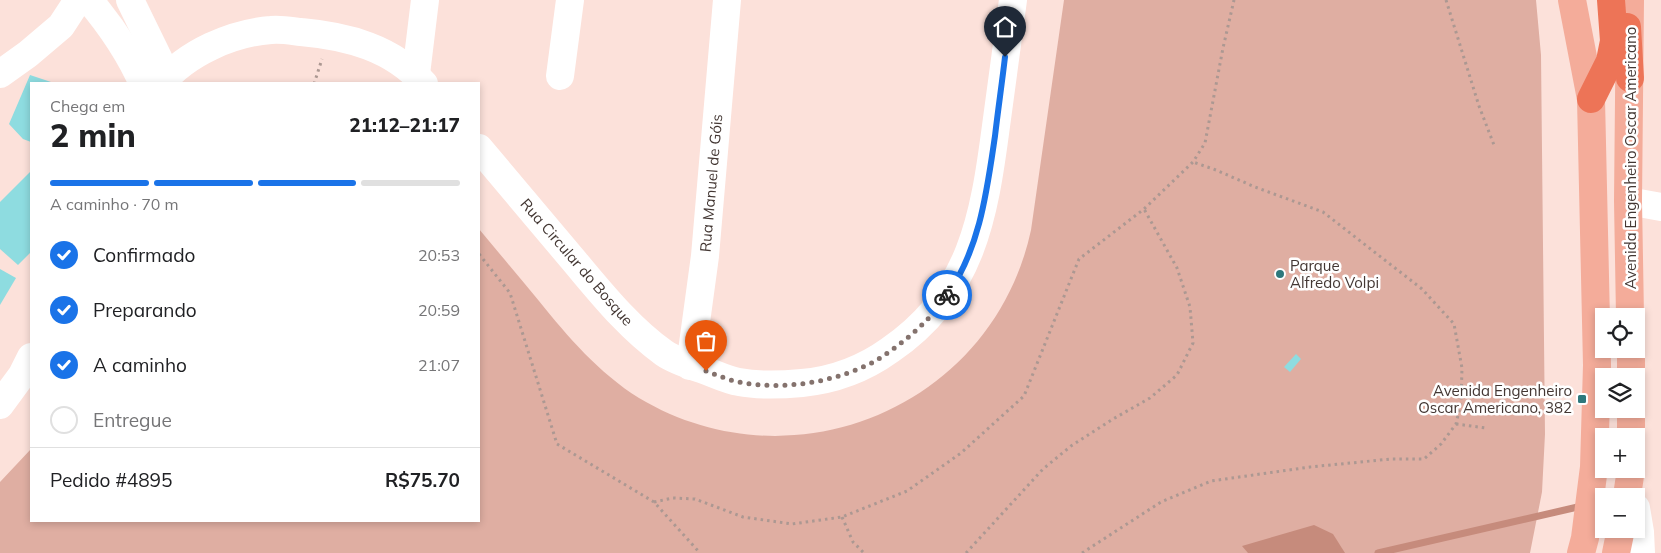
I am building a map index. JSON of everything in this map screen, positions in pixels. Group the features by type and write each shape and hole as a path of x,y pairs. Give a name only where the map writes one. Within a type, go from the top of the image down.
{"highway":[{"path":"1591,99 1610,61 1614,41 1611,0"},
{"path":"1626,0 1630,78"}],"main road":[{"path":"1572,0 1591,99 1597,365 1594,467 1585,538 1581,553"},
{"name":"Avenida Engenheiro Oscar Americano","path":"1630,0 1628,201 1630,308"},
{"path":"1616,553 1619,538"}],"street":[{"path":"61,26 78,0"},
{"path":"130,0 157,81"},
{"path":"420,79 425,0"},
{"path":"560,76 570,0"},
{"name":"Rua Manuel de Góis","path":"690,366 705,256 727,0"},
{"name":"Rua Circular do Bosque","path":"480,149 608,301 665,354 690,366 739,382 775,385 809,382 843,375 876,360 903,342 929,318 953,286 970,253 982,215 1013,0"},
{"path":"0,74 28,54 61,26 106,5 122,42 157,81"},
{"path":"157,81 191,57 230,38 272,30 330,34 365,44 394,59 420,79"},
{"path":"1628,201 1661,207"},
{"path":"0,405 22,375 30,359"},
{"path":"1640,538 1641,553"}],"path":[{"path":"654,502 673,498 695,499 743,517 792,524 842,517 907,491 961,453 1024,396 1079,259 1144,209 1193,162 1205,143 1234,0"},
{"path":"1446,0 1494,145"},
{"path":"1082,553 1161,502 1211,481 1319,466 1391,459 1424,459 1441,444 1456,424 1460,402 1462,368 1454,324 1422,289 1323,212 1193,162"},
{"path":"966,553 1043,469 1071,446 1113,418 1150,398 1177,375 1193,343 1190,307 1177,268 1144,209"},
{"path":"480,255 510,292 557,444 654,502 700,553"},
{"path":"1456,424 1486,428"},
{"path":"842,517 852,542 864,553"}],"shaded area":[{"name":"Parque Alfredo Volpi","path":"1064,0 1536,0 1541,55 1545,434 1542,492 1530,553 0,553 0,482 30,450 30,522 480,522 480,230 573,341 597,366 624,388 639,398 699,424 760,435 821,432 878,415 931,385 975,344 1010,292 1031,230"},
{"path":"1314,525 1333,534 1345,553 1248,553 1242,546"}],"building":[{"path":"30,75 51,82 30,82 30,142 23,139 9,124"},
{"path":"30,172 30,253 18,265 0,249 0,202"},
{"path":"0,269 16,278 0,305"},
{"path":"1296,354 1301,359 1290,372 1284,367"}],"waterway":[{"path":"1378,553 1582,506"}],"way so far":[{"path":"706,371 739,382 775,385 809,382 843,375 876,360 903,342 929,318 947,295"}],"place":[{"name":"Parque Alfredo Volpi","path":"1280,274"},
{"name":"Avenida Engenheiro Oscar Americano, 382","path":"1582,399"}],"route":[{"path":"947,295 970,253 982,215 1005,57"}]}
